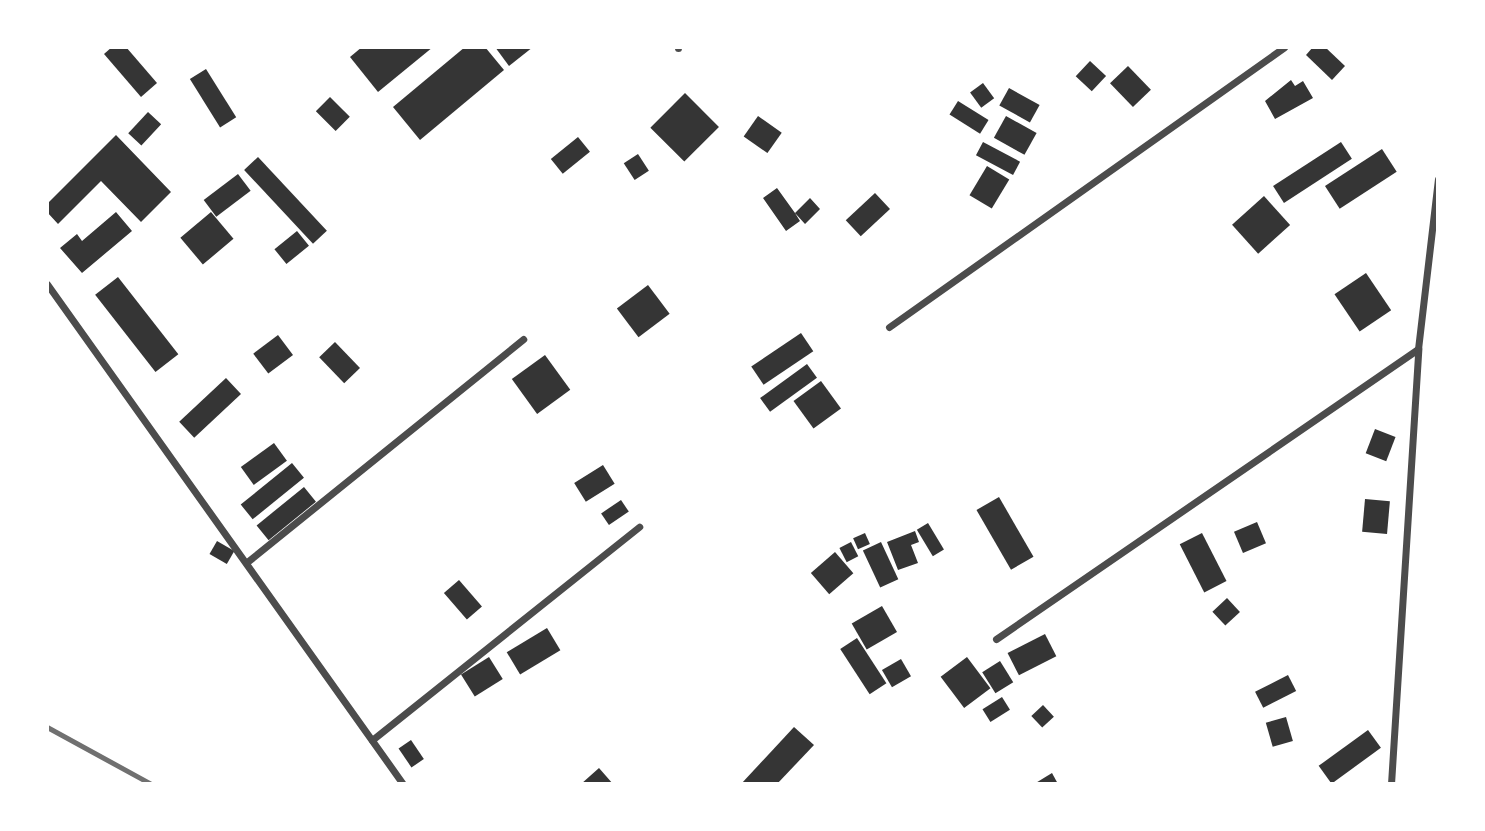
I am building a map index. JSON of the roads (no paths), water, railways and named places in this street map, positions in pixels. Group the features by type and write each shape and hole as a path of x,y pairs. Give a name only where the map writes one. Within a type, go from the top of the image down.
{"street":[{"path":"889,327 1284,47"},
{"path":"1391,784 1418,349 1438,179"},
{"path":"47,284 247,562 402,784"},
{"path":"247,562 523,339"},
{"path":"996,639 1418,349"},
{"path":"372,740 639,527"}],"railway":[{"path":"47,727 151,784"}]}
